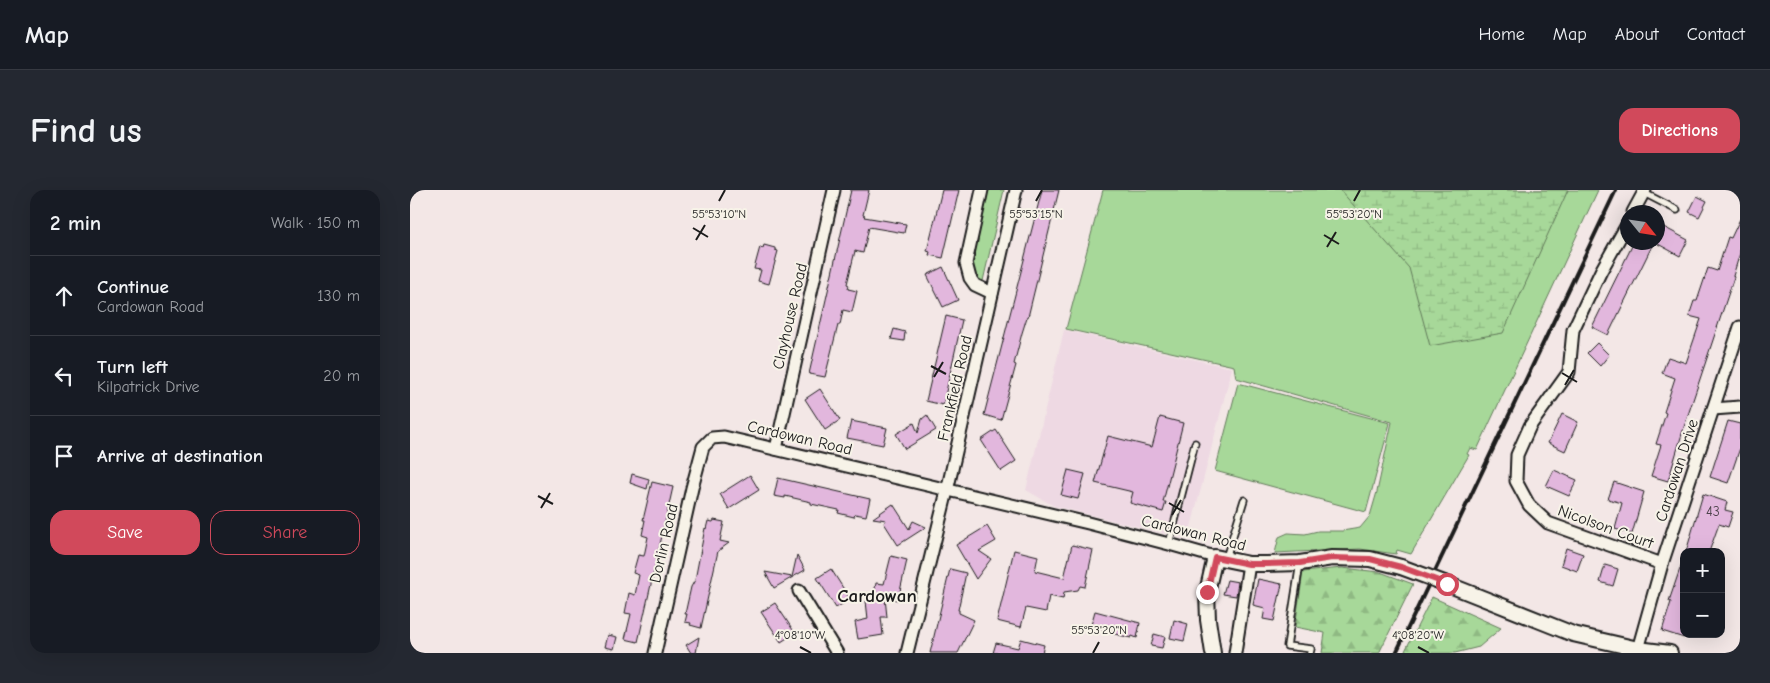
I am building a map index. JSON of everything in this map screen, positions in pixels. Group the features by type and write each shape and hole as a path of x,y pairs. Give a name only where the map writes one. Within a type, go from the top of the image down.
{"street":[{"name":"Clayhouse Road","path":"776,449 834,190"},
{"path":"982,190 966,263 970,278 975,285 992,293"},
{"name":"Frankfield Road","path":"907,653 947,491 1016,190"},
{"path":"1637,205 1644,192"},
{"name":"Nicolson Court","path":"1620,237 1601,271 1573,330 1569,372 1530,426 1517,455 1516,481 1529,505 1548,523 1662,564"},
{"name":"Cardowan Drive","path":"1638,651 1662,564 1740,327"},
{"path":"1713,409 1740,407"},
{"name":"Cardowan Road","path":"707,442 712,438 724,437 1088,523 1249,564 1300,563 1332,558 1370,559 1401,567 1573,634 1638,651 1670,653"},
{"name":"Dorlin Road","path":"655,653 692,488 703,447 707,442"},
{"path":"1213,653 1208,620 1207,592 1220,558"},
{"path":"1235,653 1249,564"},
{"path":"798,591 837,653"}],"lane":[{"path":"1644,192 1677,210"},
{"path":"1170,544 1195,443"},
{"path":"1220,558 1244,500"},
{"path":"1300,563 1287,646 1311,649 1310,653"}],"shaded area":[{"path":"1064,330 1232,368 1188,539 1054,506 1026,490"}],"green space":[{"path":"984,190 1004,190 983,281 976,278 970,267"},
{"path":"1103,190 1598,190 1477,450 1470,448 1467,454 1469,455 1411,554 1397,550 1396,554 1360,549 1275,553 1279,537 1288,533 1305,534 1318,531 1342,531 1360,528 1370,516 1392,422 1236,378 1234,366 1066,329"},
{"path":"1340,190 1568,190 1503,333 1430,346 1409,268"},
{"path":"1238,383 1390,423 1366,512 1215,471"},
{"path":"1342,568 1380,572 1413,584 1379,653 1322,653 1325,633 1295,627 1303,572"},
{"path":"1432,597 1501,628 1479,647 1455,653 1404,653"}],"building":[{"path":"851,190 869,190 864,217 906,224 904,233 869,227 863,253 855,251 847,284 849,285 848,289 857,291 852,312 843,310 825,377 809,374"},
{"path":"942,190 959,190 943,258 929,255 930,252 927,251"},
{"path":"1042,190 1059,190 1001,420 984,415"},
{"path":"1697,196 1707,201 1699,217 1689,212"},
{"path":"1740,219 1740,253 1734,277 1668,481 1651,476 1661,445 1656,444 1675,378 1662,373 1668,357 1686,363 1701,319 1689,316 1694,301 1697,301 1708,268 1717,271 1728,237 1731,238"},
{"path":"1665,228 1688,240 1680,256 1665,248"},
{"path":"764,245 775,248 778,251 769,284 758,281 761,270 754,269 760,247 763,248"},
{"path":"1630,250 1650,250 1608,335 1592,327"},
{"path":"943,267 958,300 943,307 927,275"},
{"path":"946,316 962,320 943,405 926,401"},
{"path":"894,329 905,332 904,341 891,339"},
{"path":"1597,343 1609,355 1600,366 1587,353"},
{"path":"820,389 840,420 825,430 805,399"},
{"path":"1562,414 1578,422 1565,451 1548,443"},
{"path":"927,415 936,430 905,449 896,434 914,423 918,433 922,419"},
{"path":"1160,417 1183,423 1163,502 1166,502 1163,512 1130,503 1133,492 1095,483 1108,436 1152,447"},
{"path":"851,421 887,428 883,445 847,438"},
{"path":"1728,421 1740,424 1740,448 1728,483 1710,477"},
{"path":"996,430 1016,461 1001,471 981,440"},
{"path":"1068,470 1085,474 1078,499 1061,495"},
{"path":"1554,470 1577,480 1569,496 1546,486"},
{"path":"632,474 649,479 647,489 630,483"},
{"path":"750,475 759,490 729,509 720,494"},
{"path":"778,478 870,499 866,516 855,514 854,517 838,513 839,510 811,504 811,502 785,496 785,498 774,496"},
{"path":"652,482 673,487 638,642 625,639 631,614 625,613 629,593 635,595 639,575 633,573 638,555 644,556 648,537 642,535 645,520 643,520"},
{"path":"1614,482 1644,492 1632,534 1615,529 1622,503 1608,499"},
{"path":"1703,494 1727,502 1725,510 1733,512 1728,527 1719,524 1710,548 1687,548"},
{"path":"893,504 909,529 913,521 926,527 898,545 884,523 886,520 873,518"},
{"path":"714,520 724,522 720,541 729,543 718,551 701,628 685,622 687,614 685,614 691,587 695,580 705,528 708,521 713,522"},
{"path":"987,526 996,541 979,551 991,559 976,579 956,545"},
{"path":"1072,545 1093,550 1085,587 1080,586 1078,590 1064,592 1063,599 1049,596 1046,612 1026,608 1021,627 997,621 1014,550 1038,556 1035,571 1064,578"},
{"path":"1566,548 1583,554 1577,571 1561,565"},
{"path":"797,555 805,570 774,588 765,572 792,577"},
{"path":"891,556 907,560 898,600 885,598 887,617 881,617 883,635 858,639 855,622 868,619 866,601 873,600 876,583 884,584"},
{"path":"1605,565 1618,569 1613,586 1600,582"},
{"path":"831,569 850,599 836,608 817,578"},
{"path":"950,569 966,573 958,610 959,613 974,620 958,653 930,653"},
{"path":"1680,569 1680,637 1662,631 1671,602 1669,601"},
{"path":"1258,579 1282,584 1274,621 1263,619 1265,608 1253,605"},
{"path":"1227,580 1238,582 1236,596 1223,594"},
{"path":"775,603 795,633 781,642 761,612"},
{"path":"1095,611 1140,623 1137,638 1095,629 1096,627 1091,625"},
{"path":"1174,620 1188,624 1184,641 1170,638"},
{"path":"1154,634 1165,637 1162,648 1151,646"},
{"path":"608,635 617,637 614,649 605,647"},
{"path":"699,637 696,653 691,653 686,645"},
{"path":"1021,639 1044,645 1042,653 993,653 996,643 1018,648"}],"railway":[{"path":"1396,653 1616,190"}],"district":[{"name":"Cardowan","path":"877,595"}],"route":[{"path":"1207,592 1215,557 1249,564 1300,563 1332,558 1370,559 1401,567 1447,584"}]}
